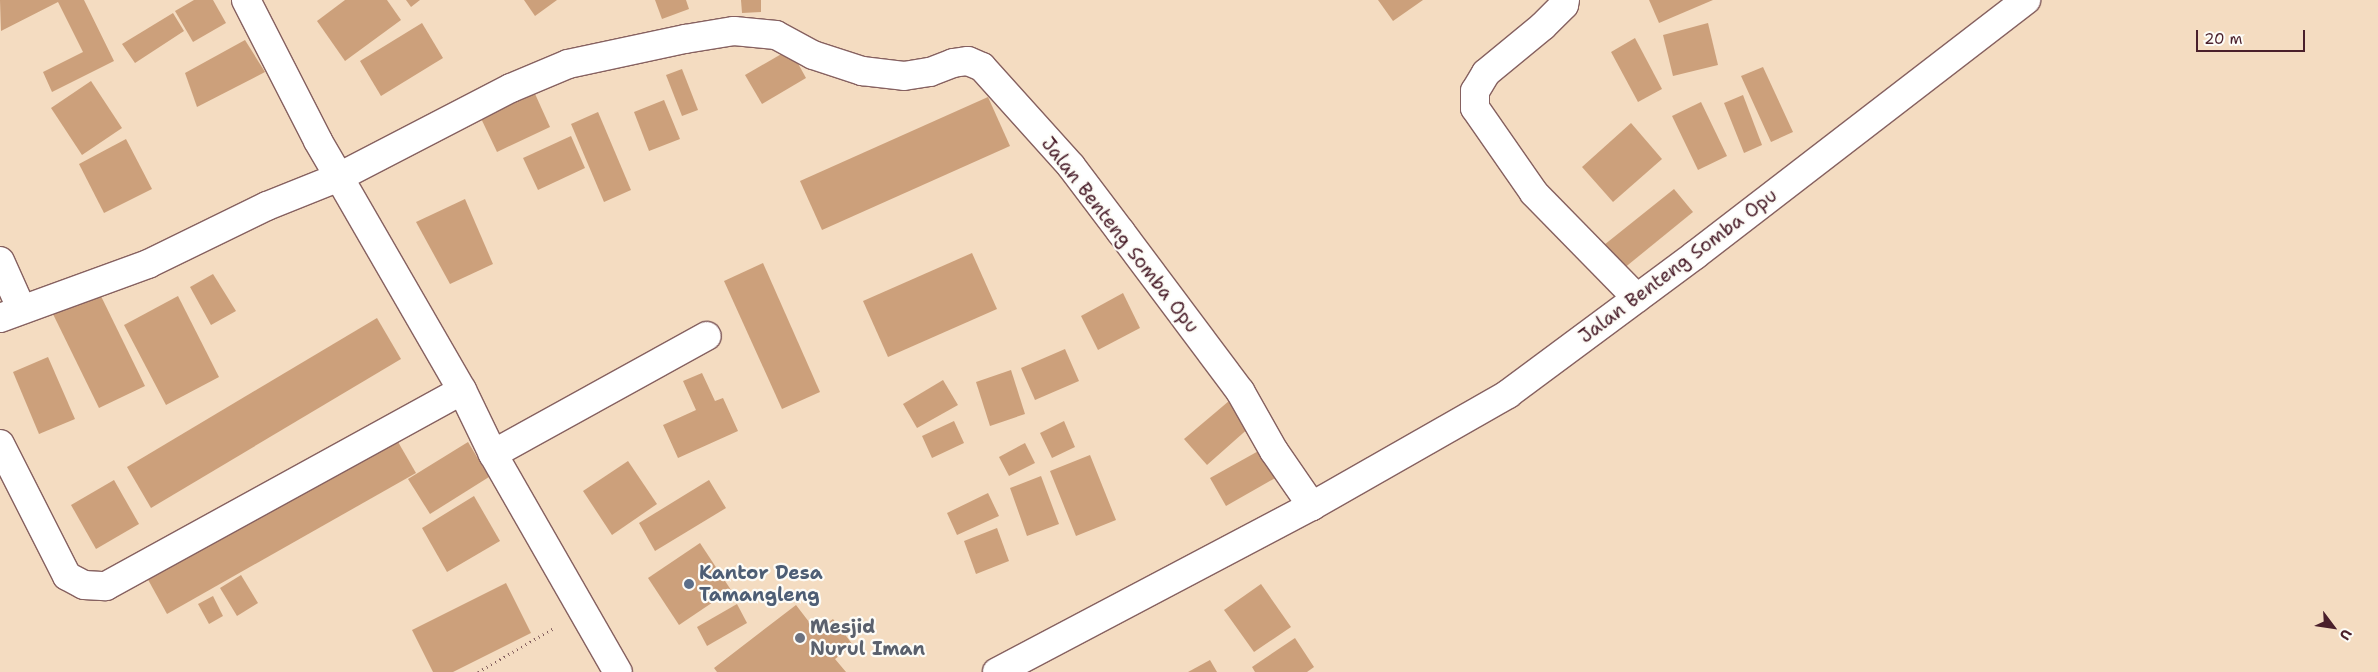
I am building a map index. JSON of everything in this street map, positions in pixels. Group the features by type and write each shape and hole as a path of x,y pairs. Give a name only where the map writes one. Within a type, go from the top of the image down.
{"street":[{"path":"246,0 318,141 462,390 493,454 618,672"},
{"path":"1565,0 1564,4 1543,26 1486,73 1475,91 1475,108 1534,194 1637,298"},
{"name":"Jalan Benteng Somba Opu","path":"999,672 1312,506 1508,394 1637,298 2026,0"},
{"name":"Jalan Benteng Somba Opu","path":"11,313 148,264 267,206 339,177 511,88 568,64 685,39 734,32 776,35 813,55 862,71 904,76 930,72 954,63 968,61 982,67 1076,173 1240,392 1274,451 1312,506"},
{"path":"0,261 11,313"},
{"path":"493,454 707,336"},
{"path":"0,444 67,576 84,585 106,586 462,390"}],"path":[{"path":"478,672 583,612"}],"building":[{"path":"0,0 84,0 114,61 52,92 43,72 83,52 58,2 1,31"},
{"path":"194,0 213,0 226,23 193,42 175,11"},
{"path":"345,0 387,0 401,20 345,61 317,21"},
{"path":"406,0 420,0 411,7"},
{"path":"524,0 557,0 535,16"},
{"path":"655,0 686,0 689,9 662,19"},
{"path":"741,0 761,0 761,12 742,13"},
{"path":"1378,0 1423,0 1393,21"},
{"path":"1649,0 1713,0 1659,23"},
{"path":"173,13 184,31 135,63 122,44"},
{"path":"422,23 443,58 381,96 360,61"},
{"path":"1708,23 1718,65 1673,76 1663,35"},
{"path":"1635,38 1662,89 1638,102 1611,52"},
{"path":"245,40 265,72 197,107 185,73"},
{"path":"790,49 806,78 762,104 745,75"},
{"path":"1763,67 1793,132 1771,142 1741,76"},
{"path":"682,69 698,110 682,116 666,75"},
{"path":"91,81 122,128 82,155 51,108"},
{"path":"531,85 550,127 497,152 477,110"},
{"path":"1743,95 1762,145 1744,153 1724,103"},
{"path":"988,97 1010,146 822,230 800,181"},
{"path":"664,100 680,139 649,151 634,112"},
{"path":"1701,102 1727,156 1698,170 1672,116"},
{"path":"598,112 631,190 604,202 571,124"},
{"path":"1631,123 1662,159 1613,202 1582,167"},
{"path":"571,136 585,168 538,190 523,158"},
{"path":"126,139 152,189 104,213 79,164"},
{"path":"1674,189 1693,212 1623,269 1604,245"},
{"path":"465,199 493,264 450,284 416,222"},
{"path":"972,253 997,309 888,357 863,301"},
{"path":"763,263 820,392 782,409 724,281"},
{"path":"213,274 236,311 211,325 190,287"},
{"path":"97,288 145,386 99,408 51,310"},
{"path":"1123,293 1140,328 1098,350 1081,316"},
{"path":"178,296 219,377 166,405 124,325"},
{"path":"377,318 401,359 151,508 127,467"},
{"path":"1065,349 1079,381 1035,400 1021,368"},
{"path":"48,357 75,419 39,434 13,372"},
{"path":"1011,370 1025,414 990,426 976,382"},
{"path":"702,373 715,401 723,398 738,431 678,458 663,425 696,410 683,381"},
{"path":"943,380 958,405 917,428 903,404"},
{"path":"1229,401 1251,426 1207,465 1184,439"},
{"path":"954,421 964,443 932,458 922,436"},
{"path":"1064,421 1075,447 1052,458 1040,433"},
{"path":"394,435 416,473 167,614 146,576"},
{"path":"468,442 489,477 430,514 408,479"},
{"path":"1025,443 1035,463 1009,476 999,457"},
{"path":"1262,449 1277,477 1226,506 1210,478"},
{"path":"1090,455 1116,520 1076,536 1050,471"},
{"path":"628,461 657,504 612,535 583,491"},
{"path":"1041,476 1059,524 1027,536 1010,488"},
{"path":"114,480 139,524 96,549 71,505"},
{"path":"709,480 726,508 655,551 639,523"},
{"path":"988,493 999,516 957,535 947,513"},
{"path":"474,496 500,541 447,572 422,528"},
{"path":"997,528 1009,561 976,574 964,541"},
{"name":"Kantor Desa Tamangleng","path":"700,543 731,590 679,625 648,578"},
{"path":"241,575 258,603 237,616 220,588"},
{"path":"506,583 531,633 453,672 433,672 412,630"},
{"path":"1261,584 1291,627 1254,652 1224,610"},
{"path":"213,596 223,616 209,624 198,604"},
{"path":"737,604 747,623 707,646 697,627"},
{"name":"Mesjid Nurul Iman","path":"796,605 816,631 833,619 853,645 835,659 846,672 717,672 714,668"},
{"path":"1295,638 1314,667 1307,672 1255,672 1252,667"},
{"path":"1210,660 1217,672 1188,672"}],"place":[{"name":"Kantor Desa Tamangleng","path":"689,584"},
{"name":"Mesjid Nurul Iman","path":"800,638"}]}
